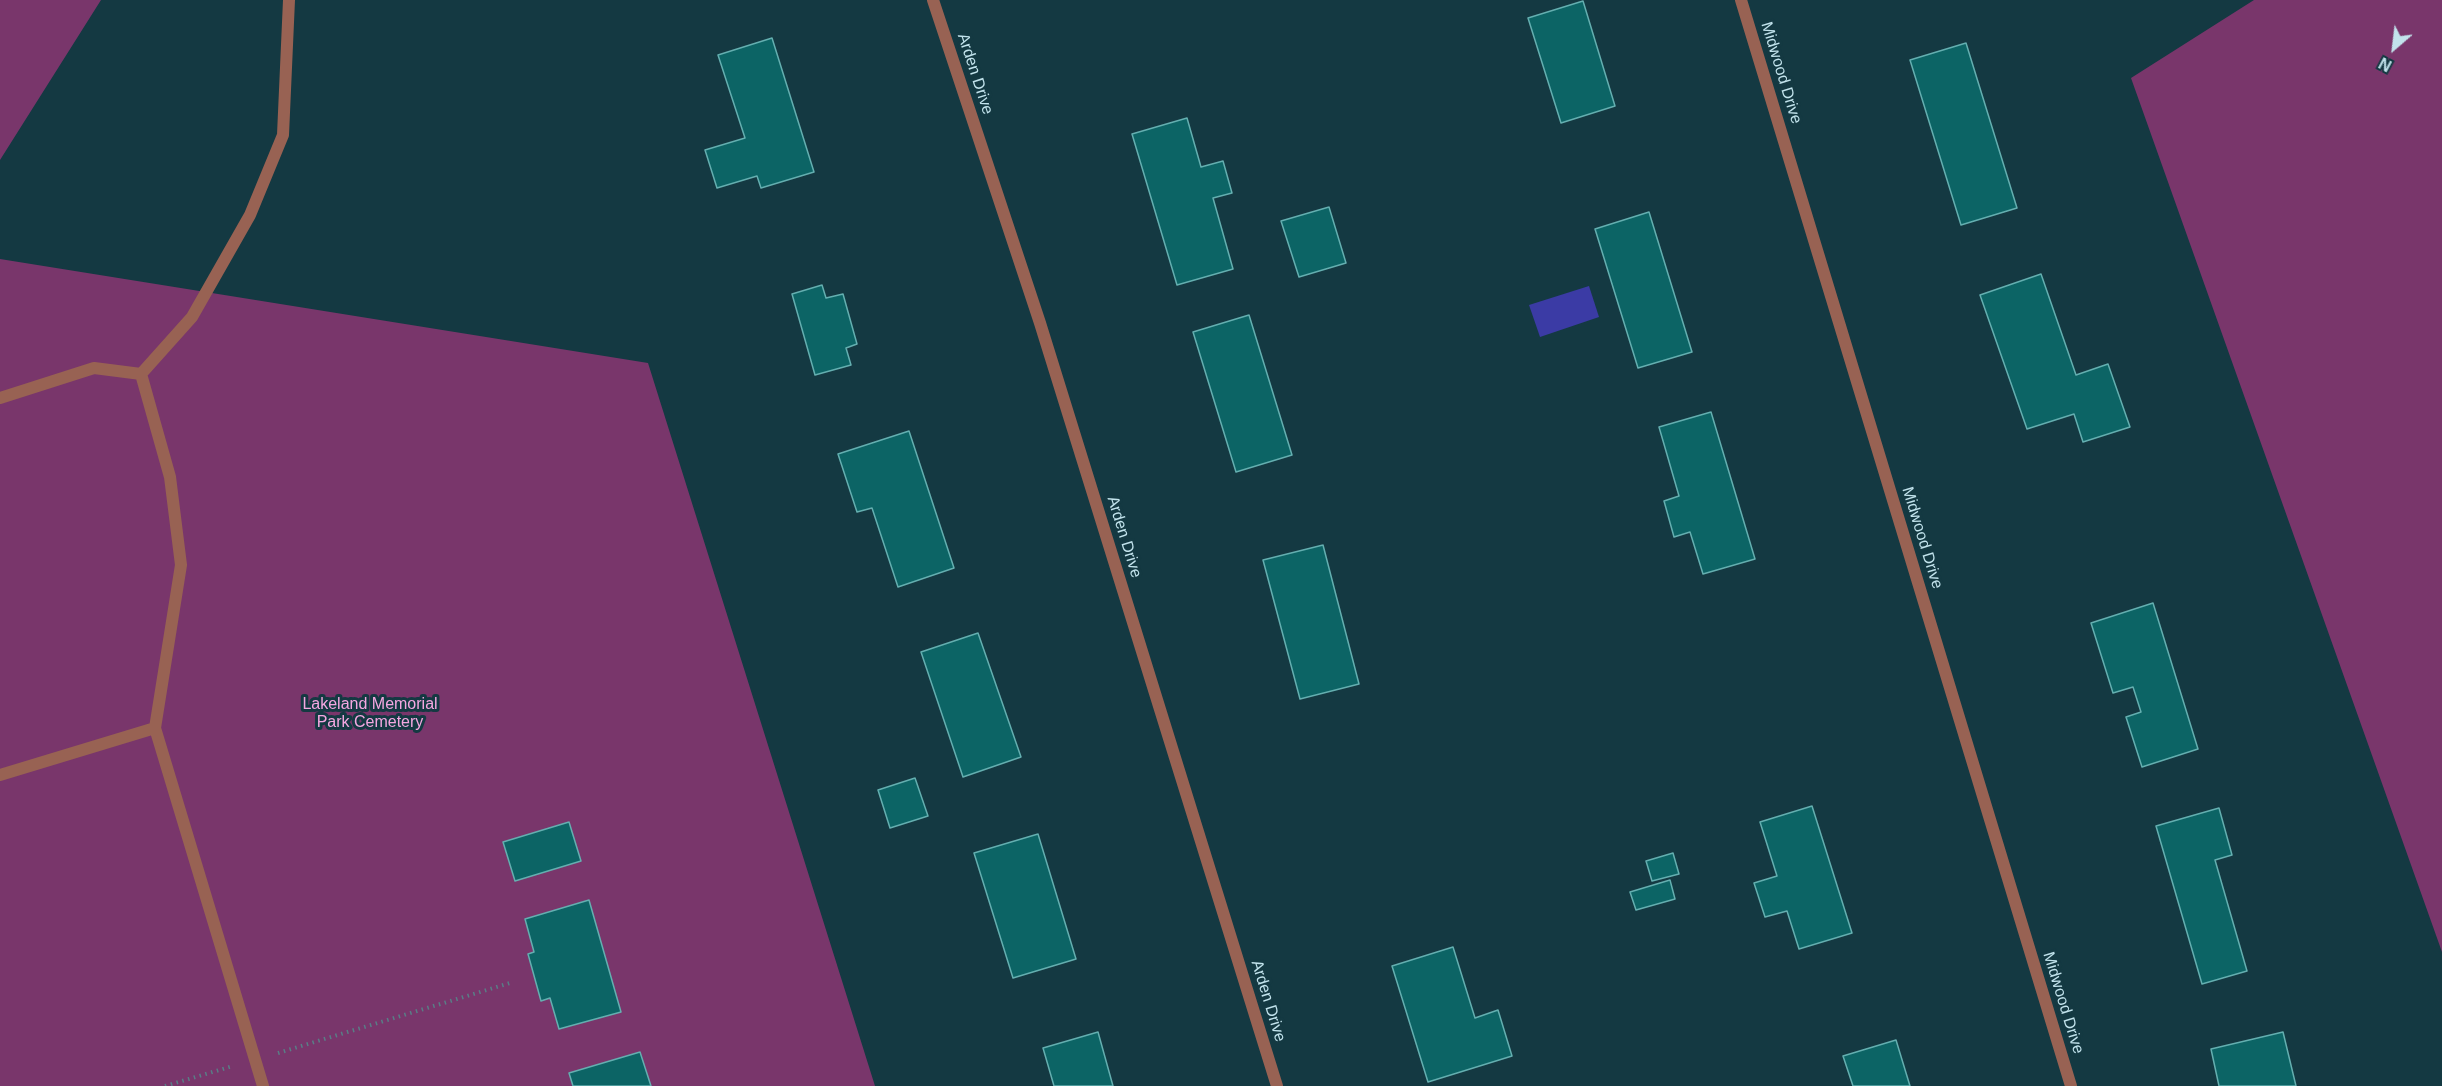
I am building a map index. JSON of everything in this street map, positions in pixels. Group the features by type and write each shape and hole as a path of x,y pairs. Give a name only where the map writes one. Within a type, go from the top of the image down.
{"street":[{"path":"141,374 192,317 250,215 284,135 289,0"},
{"name":"Arden Drive","path":"933,0 1040,323 1276,1086"},
{"name":"Midwood Drive","path":"1741,0 2071,1086"},
{"path":"0,398 94,368 141,374"},
{"path":"141,374 170,477 181,565 155,728 263,1086"},
{"path":"0,775 155,728"}],"path":[{"path":"165,1086 510,983"}],"green space":[{"path":"0,0 101,0 0,160"},
{"path":"2254,0 2442,0 2442,952 2131,78"},
{"name":"Lakeland Memorial Park Cemetery","path":"0,259 648,363 875,1086 0,1086"}],"shaded area":[{"path":"1589,286 1599,317 1540,337 1529,305"}],"building":[{"path":"1583,1 1615,106 1561,123 1528,18"},
{"path":"772,38 814,172 761,188 757,176 717,188 705,150 745,138 718,55"},
{"path":"1966,43 2017,208 1961,225 1910,60"},
{"path":"1187,118 1201,167 1223,161 1232,193 1213,198 1233,269 1177,285 1132,134"},
{"path":"1329,207 1346,263 1299,277 1281,221"},
{"path":"1649,212 1692,352 1638,368 1595,229"},
{"path":"2041,274 2076,375 2108,364 2130,427 2083,442 2074,414 2027,429 1980,295"},
{"path":"822,285 826,298 843,294 857,344 846,348 851,365 815,375 792,294"},
{"path":"1249,315 1292,455 1236,472 1193,332"},
{"path":"1711,412 1755,559 1703,574 1690,532 1674,537 1664,501 1679,496 1659,427"},
{"path":"909,431 954,568 898,587 872,508 857,512 838,454"},
{"path":"1323,545 1359,684 1300,699 1263,560"},
{"path":"2153,603 2198,749 2142,767 2126,717 2141,712 2133,687 2113,693 2091,623"},
{"path":"978,633 1021,757 963,777 921,652"},
{"path":"915,778 928,816 890,828 878,790"},
{"path":"1812,806 1852,933 1799,949 1787,911 1765,917 1754,883 1777,876 1760,822"},
{"path":"2219,808 2232,855 2215,860 2247,971 2202,984 2156,826"},
{"path":"569,822 581,861 515,881 503,842"},
{"path":"1038,834 1076,959 1013,978 974,853"},
{"path":"1673,853 1679,874 1652,881 1646,861"},
{"path":"1670,880 1675,899 1636,910 1630,892"},
{"path":"589,900 621,1012 559,1029 550,998 541,1001 528,954 534,952 525,919"},
{"path":"1453,947 1475,1018 1498,1010 1512,1056 1428,1082 1392,966"},
{"path":"1098,1032 1113,1086 1054,1086 1043,1048"},
{"path":"2283,1032 2296,1086 2219,1086 2211,1049"},
{"path":"1896,1040 1910,1086 1853,1086 1843,1056"},
{"path":"640,1052 651,1086 573,1086 569,1073"}]}
